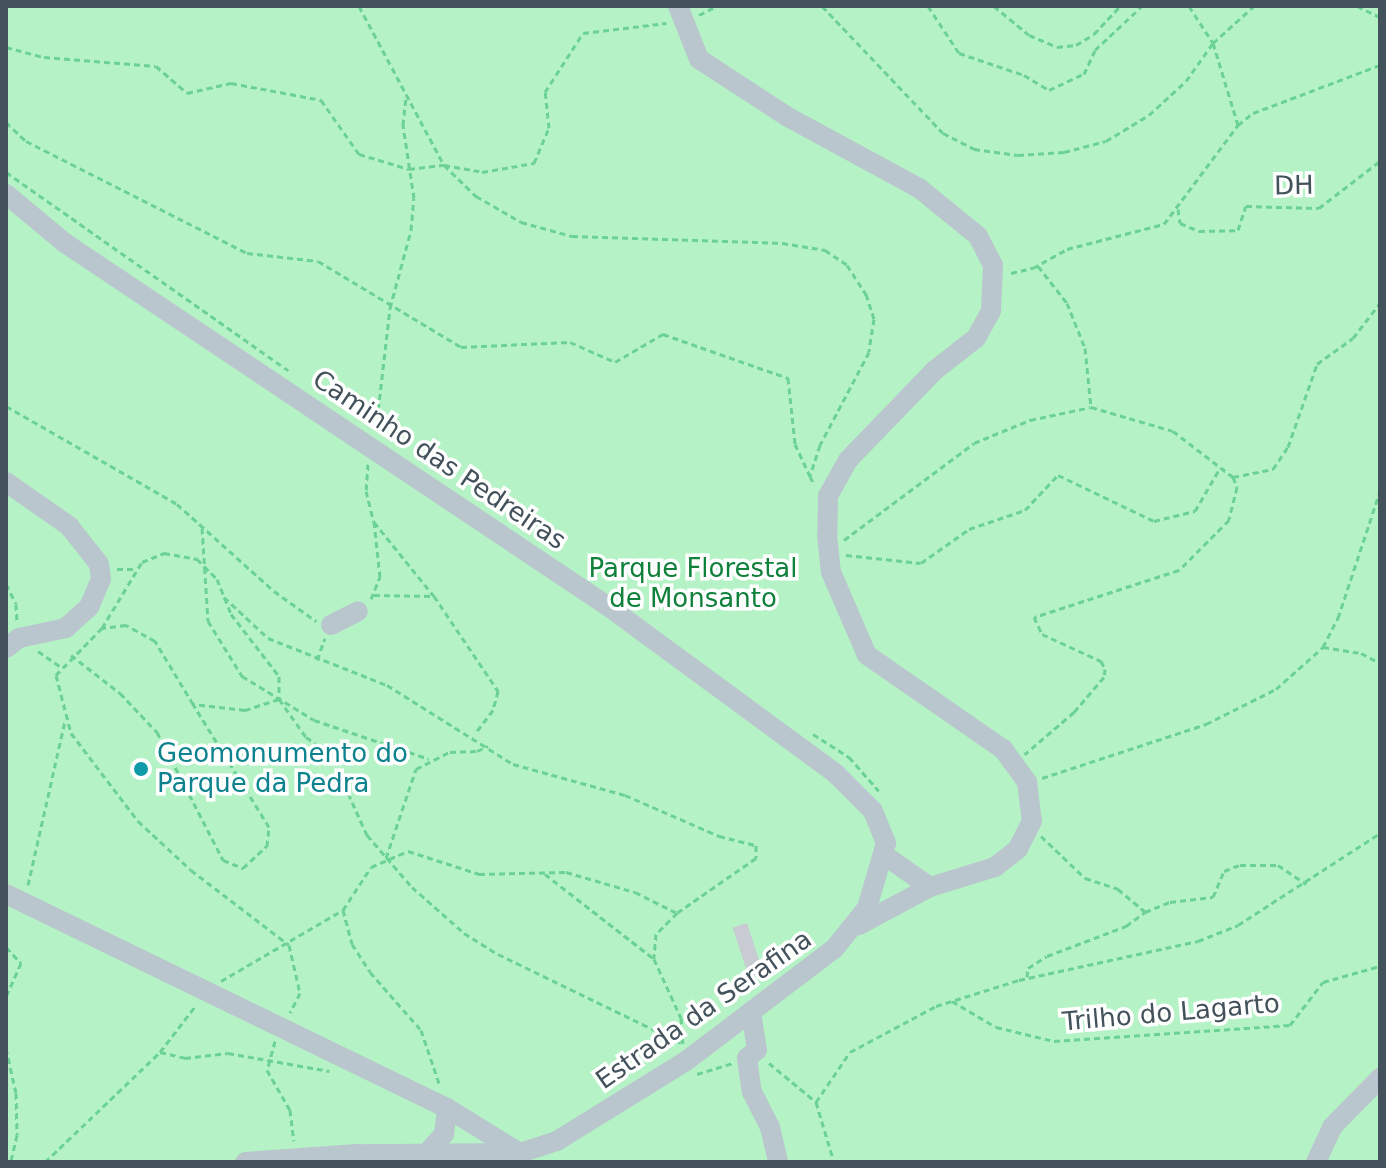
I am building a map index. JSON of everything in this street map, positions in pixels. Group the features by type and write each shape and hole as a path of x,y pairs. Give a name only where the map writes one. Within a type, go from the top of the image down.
{"street":[{"path":"686,14 699,59 950,210 984,245 993,272 991,311 976,338 878,425 837,477 826,505 829,553 841,600 867,655 1010,755 1030,794 1030,826 1018,849 995,867 930,887 856,926"},
{"name":"Caminho das Pedreiras","path":"6,194 65,243 374,445 609,607 847,782 873,811 884,855"},
{"path":"6,482 69,526 99,564 101,579 89,607 66,628 19,638 6,648"},
{"path":"329,626 363,608"},
{"path":"856,926 878,883 884,855 930,887"},
{"path":"15,899 447,1108 520,1153"},
{"name":"Estrada da Serafina","path":"245,1162 301,1156 520,1153 565,1136 688,1060 751,1014 856,926"},
{"path":"751,1014 757,1050 752,1092 770,1127 778,1162"},
{"path":"718,1038 756,1059"},
{"path":"1316,1162 1332,1127 1380,1078"},
{"path":"427,1153 444,1134 447,1108"}],"path":[{"path":"359,6 444,165 476,196 521,222 572,236 782,243 825,250 847,265 874,319 869,352 820,445 810,476"},
{"path":"6,47 44,57 156,66 187,93 231,83 321,100 359,154 409,169 444,165 482,172 534,163 549,128 545,92 583,33 717,6"},
{"path":"822,6 943,133 974,149 1018,155 1064,152 1106,141 1168,98 1213,43 1254,6"},
{"path":"928,6 959,53 1024,75 1049,90 1084,74 1095,50 1142,6"},
{"path":"994,6 1029,35 1057,47 1076,45 1094,34 1120,6"},
{"path":"1189,6 1213,43 1238,125"},
{"path":"1357,6 1380,17"},
{"path":"993,272 1038,266 1067,249 1159,227 1178,209 1238,125 1261,109 1380,65"},
{"path":"363,608 374,595 380,577 374,522 366,491 390,308 411,230 409,169 403,125 406,98"},
{"path":"6,122 26,141 247,253 318,261 390,308 461,347 570,342 615,362 663,334 788,378 795,444 819,492"},
{"name":"DH","path":"1178,209 1180,223 1199,231 1238,230 1246,206 1319,208 1380,161"},
{"path":"1038,266 1067,303 1085,348 1091,407"},
{"path":"1233,477 1273,469 1288,447 1317,364 1353,338 1380,303"},
{"path":"6,406 177,504 300,613 329,626"},
{"path":"829,553 874,514 974,443 1030,420 1091,407 1173,431 1233,477 1237,487 1229,520 1179,570 1034,617 1042,634 1101,661 1105,669 1104,677 1074,712 1024,755"},
{"path":"829,553 921,563 969,529 1025,510 1058,475 1154,521 1195,511 1221,466"},
{"path":"1033,780 1206,724 1276,689 1323,647 1338,618 1380,491"},
{"path":"374,522 434,596 493,680 498,700 493,710 481,721 475,736"},
{"path":"202,528 208,621 242,676 314,720 429,759"},
{"path":"281,1029 300,993 289,945 191,870 138,821 71,733 56,675 71,655 102,628 142,562 175,553 206,566 222,595 279,676 279,699 306,737 339,759 344,784 367,835 386,858 464,933 554,984 630,1014 688,1060 756,1059 816,1102 834,1162"},
{"path":"222,595 268,638 387,685 535,773 625,795 759,848 756,858 677,913 656,934 654,959"},
{"path":"374,595 434,596"},
{"path":"71,655 120,693 157,732 223,860 243,868 267,846 269,827 155,641 126,625 102,628"},
{"path":"1323,647 1361,653 1380,663"},
{"path":"193,704 245,710 279,699"},
{"path":"15,899 66,719"},
{"path":"386,858 416,769 429,759 488,746"},
{"path":"1030,826 1085,878 1118,889 1145,912"},
{"path":"816,1102 850,1052 952,1001 1027,979 1198,941 1238,925 1306,884 1380,833"},
{"path":"45,1162 160,1052 208,994 232,971 289,945 343,910 371,867 386,858 408,851 479,874 566,872 608,883 677,913"},
{"path":"1027,979 1028,968 1047,956 1126,926 1145,912 1170,902 1213,897 1224,871 1252,862 1278,865 1306,884"},
{"path":"544,872 548,880 654,959 681,1018 688,1060"},
{"path":"343,910 364,962 421,1030 447,1108"},
{"path":"6,947 21,963 6,996"},
{"name":"Trilho do Lagarto","path":"952,1001 996,1027 1054,1041 1290,1025 1323,982 1380,966"},
{"path":"6,1048 16,1093 17,1135 11,1162"},
{"path":"160,1052 185,1058 221,1052 267,1057 332,1071"},
{"path":"267,1057 267,1070 290,1110 292,1137 301,1156"}],"green space":[{"name":"Parque Florestal de Monsanto","path":"6,6 1380,6 1380,1162 6,1162"}],"building":[{"path":"747,923 763,972 749,977 733,928"}],"place":[{"name":"Geomonumento do Parque da Pedra","path":"141,769"}]}
